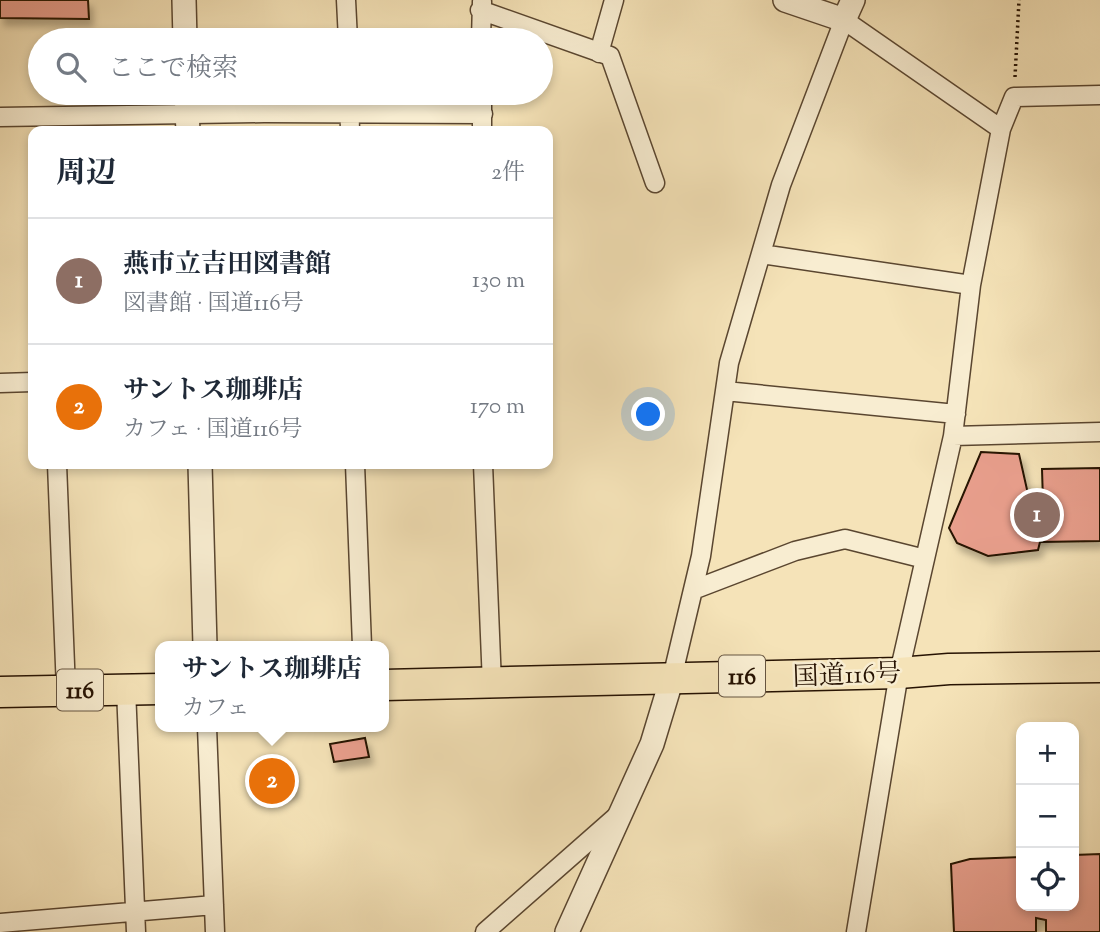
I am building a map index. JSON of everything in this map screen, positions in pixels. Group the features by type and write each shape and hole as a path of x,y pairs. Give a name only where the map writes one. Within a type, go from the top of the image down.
{"highway":[{"name":"国道116号","path":"389,685 1100,667"},
{"name":"116","path":"0,692 155,689"}],"street":[{"path":"184,0 185,28"},
{"path":"346,0 347,28"},
{"path":"599,53 614,0"},
{"path":"785,0 848,10 1001,129"},
{"path":"481,28 482,5 538,28"},
{"path":"567,932 652,744 672,678 701,556 729,363 781,185 848,10"},
{"path":"553,34 610,57 656,183"},
{"path":"856,932 899,673 953,436 971,285 1001,129 1014,97 1100,95"},
{"path":"349,105 350,123"},
{"path":"0,117 56,124 187,113 264,113 350,123 482,123 482,105"},
{"path":"761,254 971,285"},
{"path":"0,383 28,382"},
{"path":"725,391 956,414"},
{"path":"953,436 1100,432"},
{"path":"57,469 66,690"},
{"path":"200,469 205,641"},
{"path":"355,469 362,641"},
{"path":"484,469 492,684"},
{"path":"693,590 795,551 845,539 925,559"},
{"path":"127,689 135,932"},
{"path":"207,732 215,932"},
{"path":"485,932 623,811"},
{"path":"0,923 214,905"}],"path":[{"path":"1014,97 1019,0"}],"building":[{"path":"0,0 88,0 89,19 0,18"},
{"path":"981,452 1019,454 1030,503 1043,502 1042,469 1100,468 1100,541 1040,542 1038,550 988,556 957,543 949,528"},
{"path":"365,738 369,757 334,762 330,744"},
{"path":"292,767 294,791 252,795 249,771"},
{"path":"1100,854 1100,932 1046,932 1046,920 1036,918 1036,932 954,932 951,864 970,859 1016,857 1016,911 1079,911 1079,855"}],"place":[{"name":"燕市立吉田図書館","path":"1037,515"},
{"name":"サントス珈琲店","path":"272,781"}]}
